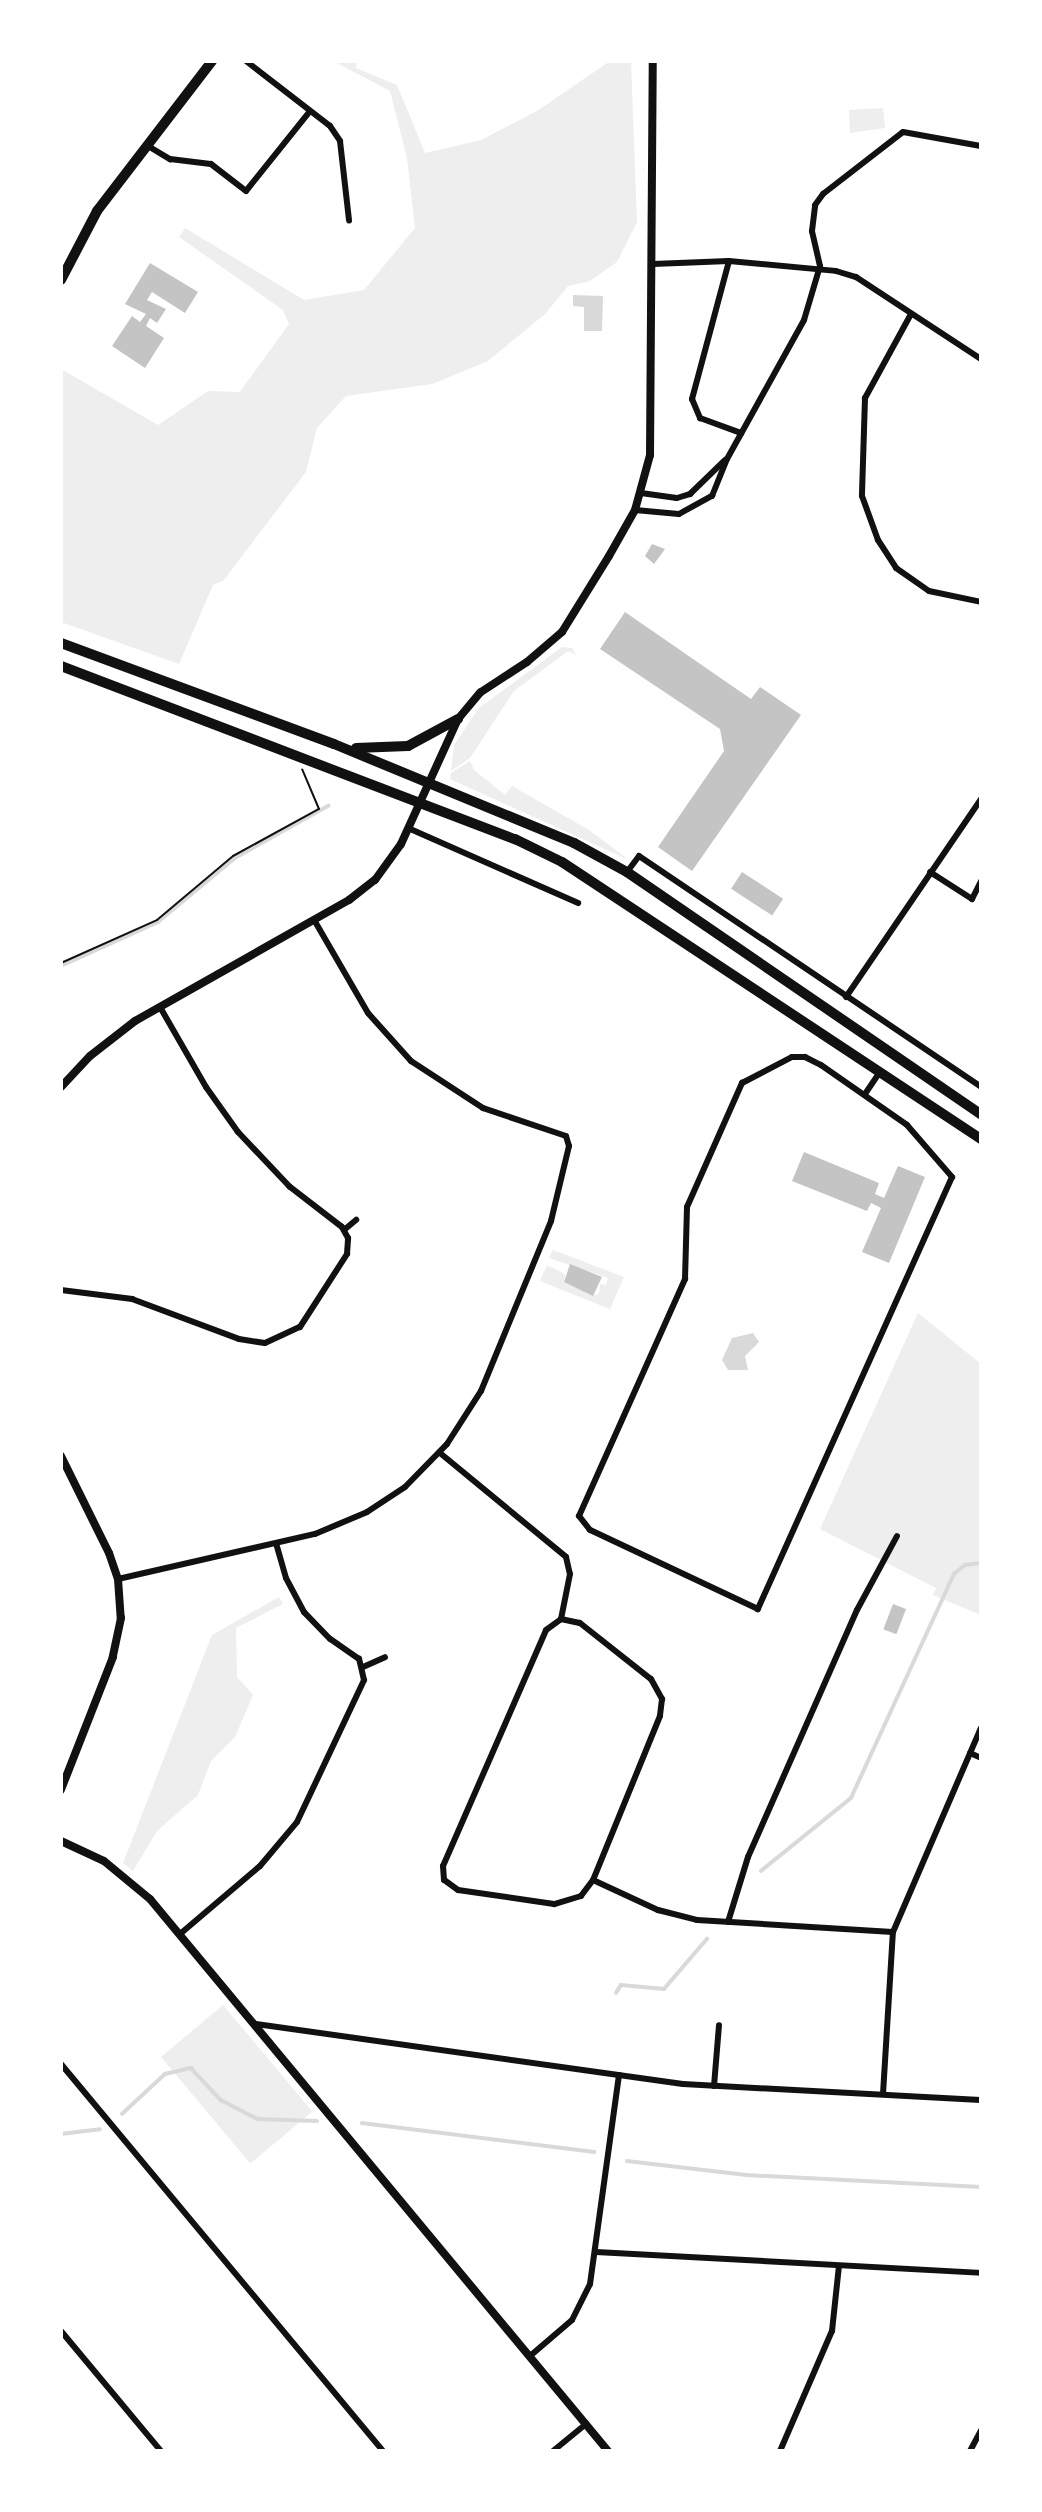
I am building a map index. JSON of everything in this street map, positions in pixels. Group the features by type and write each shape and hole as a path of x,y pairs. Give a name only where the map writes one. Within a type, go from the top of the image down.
{"main road":[{"path":"61,280 97,211 212,61"},
{"path":"61,643 334,744 527,821 627,872 981,1115"},
{"path":"61,666 515,839 614,892 981,1139"},
{"path":"334,744 388,750 408,746 458,719"}],"street":[{"path":"246,61 310,111 340,141 349,220"},
{"path":"61,1087 112,1037 314,920 375,880 408,828 458,719 481,692 562,632 635,510 641,493 653,415 653,61"},
{"path":"148,146 170,159 211,164 246,191 310,111"},
{"path":"635,510 667,515 692,510 712,496 741,432 795,343 820,266 811,231 815,205 903,132 981,146"},
{"path":"653,264 729,261 820,266 856,277 981,359"},
{"path":"729,261 692,399 700,418 741,432"},
{"path":"911,314 865,398 862,496 878,540 896,568 929,591 981,602"},
{"path":"641,493 677,498 690,494 727,459"},
{"path":"846,998 981,799"},
{"path":"408,828 578,903"},
{"path":"627,872 639,856 981,1087"},
{"path":"930,872 972,899 981,881"},
{"path":"118,1579 314,1534 367,1512 405,1486 440,1453 481,1391 535,1268 569,1143 562,1133 483,1108 411,1061 368,1013 314,920"},
{"path":"61,1290 132,1299 239,1339 274,1341 293,1332 309,1317 347,1254 344,1230 290,1187 238,1132 206,1087 160,1007"},
{"path":"805,1057 865,1094 907,1125 952,1177 758,1609 590,1530 579,1516 685,1279 687,1206 742,1083 778,1062 805,1057"},
{"path":"865,1094 880,1072"},
{"path":"344,1230 356,1220"},
{"path":"440,1453 566,1557 570,1574 561,1619 546,1630 443,1874 458,1891 554,1904 581,1896 593,1880 660,1716 662,1699 651,1679 580,1623 561,1619"},
{"path":"61,1457 118,1579 121,1618 116,1647 61,1790"},
{"path":"728,1922 748,1857 857,1611 897,1536"},
{"path":"180,1934 260,1867 298,1822 363,1680 363,1667 304,1612 286,1577 276,1543"},
{"path":"363,1667 385,1657"},
{"path":"883,2094 893,1932 981,1728"},
{"path":"970,1753 981,1758"},
{"path":"61,1841 125,1877 180,1934 608,2451"},
{"path":"593,1880 681,1917 893,1932"},
{"path":"256,2024 714,2086 981,2099"},
{"path":"714,2086 719,2025"},
{"path":"61,2064 383,2451"},
{"path":"530,2356 579,2310 596,2252 619,2075"},
{"path":"596,2252 981,2273"},
{"path":"780,2451 832,2331 839,2266"},
{"path":"61,2331 161,2451"},
{"path":"553,2451 586,2424"},
{"path":"970,2451 981,2430"}],"path":[{"path":"61,963 157,920 233,856 318,809 301,767"}],"shaded area":[{"path":"333,61 357,61 356,68 397,85 425,153 481,140 537,111 610,61 631,61 637,222 617,262 590,281 568,286 545,314 488,361 432,384 346,396 317,428 306,472 223,581 213,585 179,664 61,622 61,369 158,425 208,391 240,392 289,324 283,310 179,237 185,228 304,300 364,290 415,228 407,158 390,91"},
{"path":"883,108 885,128 850,133 849,110"},
{"path":"573,295 603,296 602,331 584,331 584,307 573,306"},
{"path":"562,647 572,648 576,655 568,651 514,691 470,758 451,771 454,745 479,708"},
{"path":"470,761 474,770 505,795 512,786 589,830 629,860 450,779 451,773"},
{"path":"553,1250 624,1277 610,1309 540,1281 547,1265 565,1274 564,1282 593,1295 599,1294 600,1284 606,1285 608,1278 549,1258"},
{"path":"918,1313 981,1364 981,1615 933,1595 936,1588 820,1529"},
{"path":"753,1333 759,1342 745,1356 748,1370 728,1370 722,1360 732,1338"},
{"path":"279,1597 283,1604 236,1628 237,1677 253,1695 235,1737 211,1761 198,1795 157,1831 133,1871 123,1863 212,1635"},
{"path":"223,2005 312,2111 250,2164 161,2057"}],"building":[{"path":"150,263 198,292 185,313 152,292 147,300 166,309 157,323 150,318 146,326 164,338 145,368 112,346 132,316 140,322 146,314 125,304"},
{"path":"652,544 665,549 654,564 645,556"},
{"path":"625,612 751,699 760,687 801,715 692,871 658,847 724,751 720,729 600,649"},
{"path":"742,872 783,899 772,915 731,889"},
{"path":"804,1152 879,1183 875,1194 884,1198 898,1166 925,1177 889,1263 862,1252 881,1208 871,1203 867,1211 792,1181"},
{"path":"570,1264 602,1277 593,1296 564,1282"},
{"path":"893,1604 906,1609 896,1634 883,1629"}],"waterway":[{"path":"61,966 158,922 235,858 328,806"},
{"path":"761,1871 851,1798 954,1574 965,1565 981,1563"},
{"path":"616,1993 621,1985 664,1989 707,1939"},
{"path":"122,2114 165,2074 191,2068 221,2100 258,2119 317,2121"},
{"path":"362,2123 594,2152"},
{"path":"61,2134 100,2129"},
{"path":"627,2161 746,2175 981,2187"}]}
